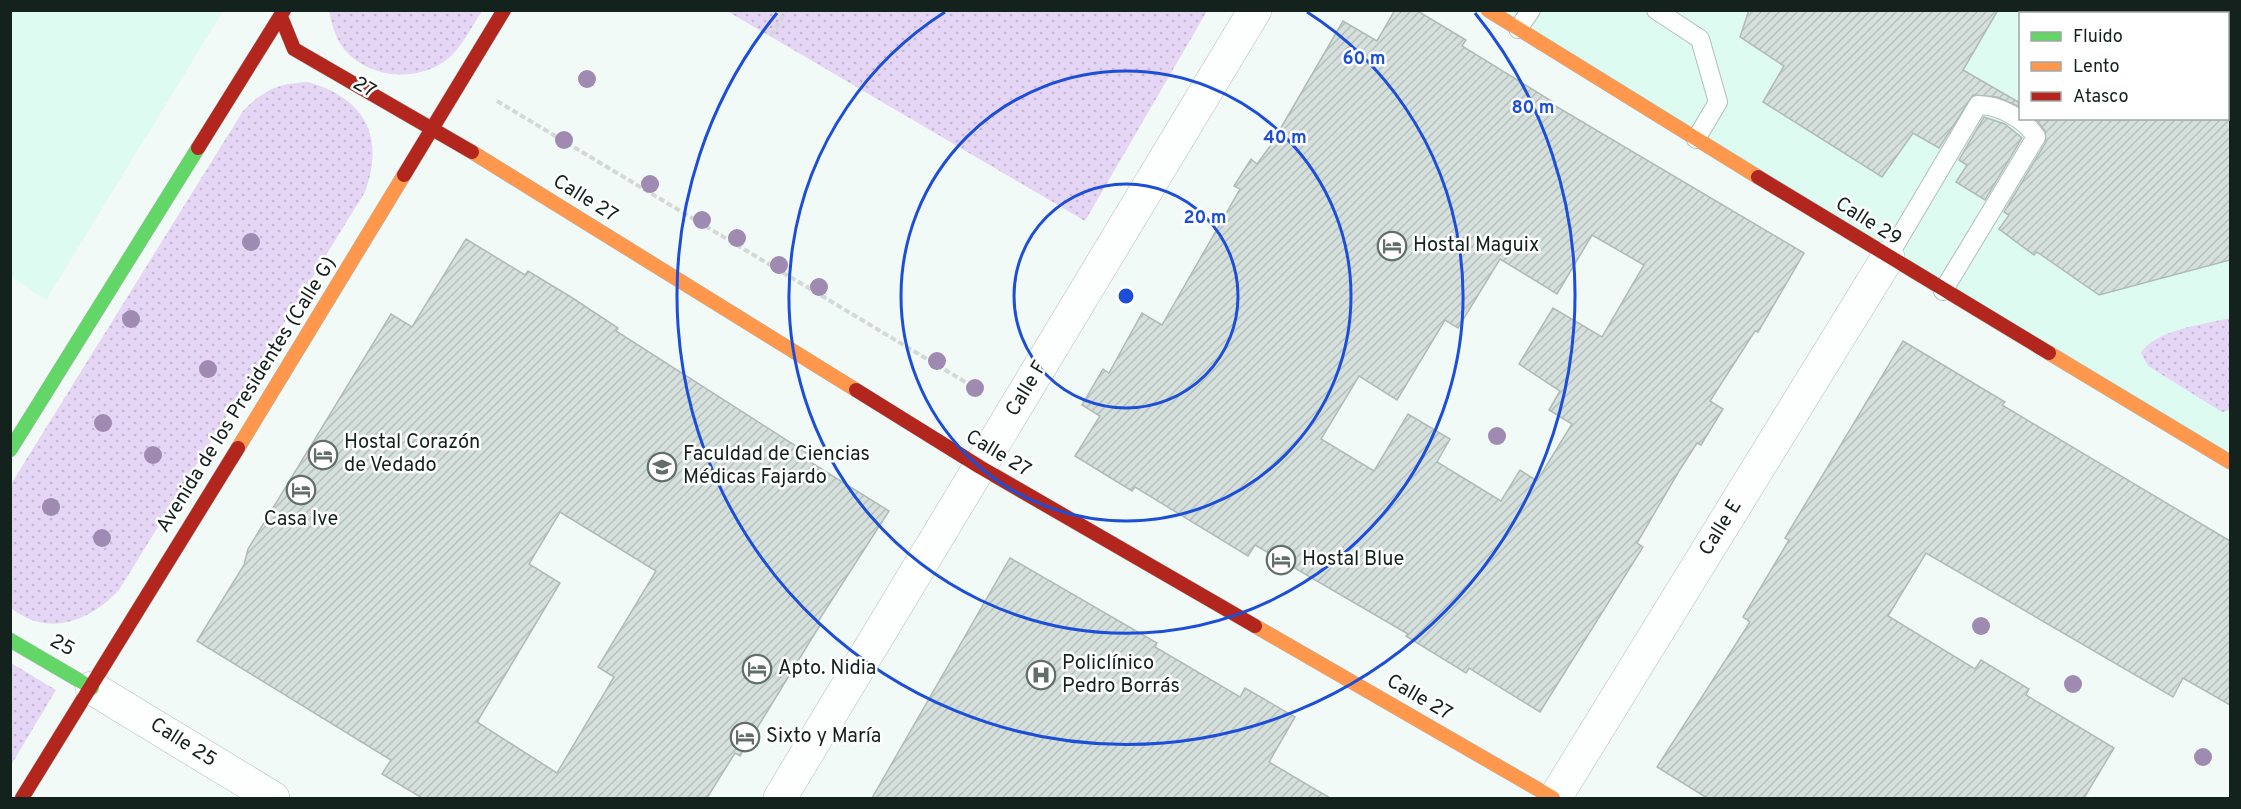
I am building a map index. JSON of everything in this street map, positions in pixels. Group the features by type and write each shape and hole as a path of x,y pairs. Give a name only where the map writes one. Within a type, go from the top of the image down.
{"street":[{"name":"Avenida de los Presidentes (Calle G)","path":"22,798 92,688 504,10"},
{"name":"Calle F","path":"780,798 1255,10"},
{"name":"Calle 29","path":"1488,10 1888,258 2230,462"},
{"path":"278,13 294,49"},
{"path":"10,450 260,49 278,13"},
{"name":"27","path":"260,49 294,49 433,128"},
{"name":"Calle 27","path":"433,128 980,467 1554,798"},
{"name":"Calle E","path":"1554,798 1888,258"},
{"name":"25","path":"10,640 92,688"},
{"name":"Calle 25","path":"92,688 273,798"}],"lane":[{"path":"1518,29 1531,10"},
{"path":"1656,10 1700,39 1718,102 1696,139"},
{"path":"1888,258 1978,105 1992,105 2030,127 2036,137 1943,291"}],"path":[{"path":"771,36 787,10"},
{"path":"497,100 1014,411"}],"shaded area":[{"path":"329,10 482,11 450,57 424,71 396,74 367,67 344,49 334,31"},
{"path":"10,11 223,11 46,300 11,277"},
{"path":"727,11 1207,11 1085,221"},
{"path":"1488,11 2230,11 2230,462"},
{"path":"308,82 344,98 365,122 371,137 373,154 365,192 119,590 95,610 68,622 54,624 25,617 11,608 11,484 243,111 258,97 272,89 288,84"},
{"path":"2230,318 2230,410 2222,412 2148,366 2141,353 2148,345 2168,333"},
{"path":"11,663 56,690 11,765"}],"building":[{"path":"1395,10 1416,10 1466,40 1462,46 1553,102 1552,104 1804,253 1758,332 1755,331 1710,401 1723,409 1701,445 1697,443 1679,471 1637,543 1643,547 1540,712 1469,668 1466,673 1406,636 1408,634 1255,545 1248,556 1135,487 1132,491 1075,456 1100,416 1082,405 1103,369 1109,373 1142,313 1162,325 1240,189 1234,186 1251,159 1257,164 1271,145 1343,21 1377,41","holes":["1592,235 1644,265 1602,337 1553,308 1519,364 1560,391 1549,410 1572,424 1537,481 1520,470 1501,501 1437,462 1450,439 1408,414 1374,471 1321,439 1359,376 1397,400 1445,320 1458,328 1500,259 1557,294"]},
{"path":"1749,10 1998,10 1963,70 2019,102 2019,107 1997,97 1973,95 1939,148 1913,133 1882,177 1763,102 1784,66 1740,37"},
{"path":"1984,117 2005,124 2022,138 1985,200 1956,182 1967,165 1959,160"},
{"path":"2230,118 2230,260 2099,295 2037,252 2034,255 1999,229 2009,215 2004,212 2046,142 2045,131 2037,120 2229,120"},
{"path":"466,239 525,275 528,271 571,297 618,328 616,331 810,455 807,460 889,511 817,623 820,625 740,756 735,753 707,798 422,798 382,774 391,760 197,641 244,565 248,549 391,314 412,327","holes":["560,512 656,571 598,667 614,677 557,773 477,722 560,583 529,564"]},
{"path":"1903,341 2005,402 2002,405 2230,541 2230,705 2183,678 2173,697 1926,553 1888,616 1975,669 1981,660 2029,689 2026,695 2114,748 2084,798 1707,798 1657,767 1750,622 1743,617 1789,540 1785,538"},
{"path":"1010,558 1157,643 1155,647 1240,697 1245,688 1295,717 1269,762 1330,798 872,798"}],"traffic: fast":[{"path":"10,450 198,148"},
{"path":"10,640 92,688"}],"traffic: slow":[{"path":"1488,10 1758,177"},
{"path":"472,152 856,390"},
{"path":"238,448 404,175"},
{"path":"2049,353 2230,462"},
{"path":"1255,626 1553,798"}],"traffic: jam":[{"path":"198,148 284,10"},
{"path":"404,175 504,10"},
{"path":"281,17 294,49 472,152"},
{"path":"1758,177 2049,353"},
{"path":"856,390 980,467 1255,626"},
{"path":"22,798 238,448"}],"place":[{"name":"Hostal Maguix","path":"1392,246"},
{"name":"Hostal Corazón de Vedado","path":"323,455"},
{"name":"Faculdad de Ciencias Médicas Fajardo","path":"662,467"},
{"name":"Casa Ive","path":"301,490"},
{"name":"Hostal Blue","path":"1281,560"},
{"name":"Apto. Nidia","path":"757,669"},
{"name":"Policlínico Pedro Borrás","path":"1041,675"},
{"name":"Sixto y María","path":"745,737"}]}
